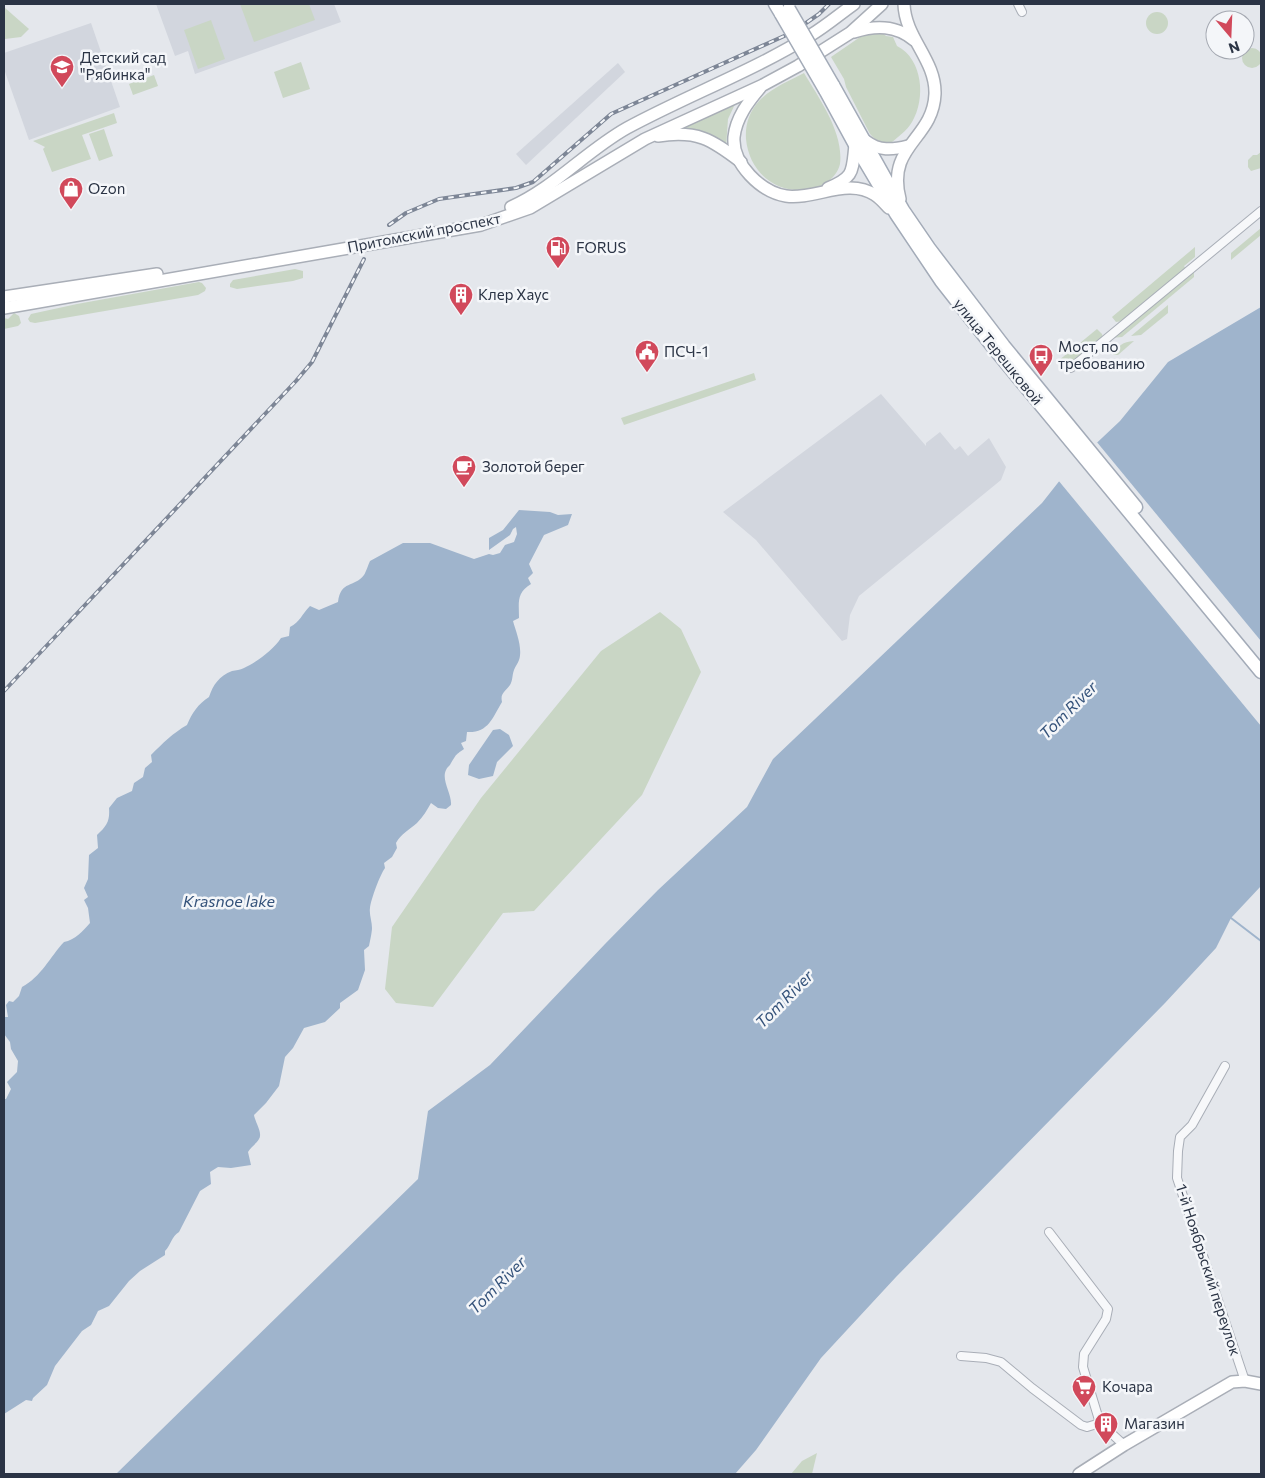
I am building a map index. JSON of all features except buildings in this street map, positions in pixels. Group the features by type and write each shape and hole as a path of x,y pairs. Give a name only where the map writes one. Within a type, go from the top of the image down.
{"main road":[{"name":"Притомский проспект","path":"4,297 189,269 481,218 511,208 542,191 601,144 626,128 791,47 813,34 854,4"},
{"name":"Притомский проспект","path":"4,308 481,225 530,208 645,139 763,85 798,66 850,33 882,4"},
{"path":"899,212 896,178 900,162 908,146 928,122 934,106 935,93 934,80 929,65 915,42 907,22 904,4"},
{"name":"улица Терешковой","path":"783,7 899,212 1004,346 1051,411 1261,672"},
{"path":"850,33 870,27 888,27 906,33 915,42"},
{"path":"763,85 748,102 736,126 734,138 741,162 748,173 759,184 773,192 786,196 851,188 864,190 876,195 899,212"},
{"path":"645,139 669,134 696,136 713,142 741,162"},
{"path":"812,194 838,184 851,173 861,143 885,149 908,146"},
{"path":"601,144 596,152 596,156 600,160 607,162"},
{"name":"улица Терешковой","path":"1051,411 1261,660"},
{"path":"1079,1474 1232,1382 1245,1381 1261,1384"}],"street":[{"path":"1018,4 1022,12"},
{"path":"1071,368 1261,211"},
{"name":"1-й Ноябрьский переулок","path":"1225,1066 1192,1125 1180,1137 1177,1178 1245,1381"},
{"path":"1050,1232 1108,1309 1106,1319 1084,1354 1083,1366 1100,1423 1124,1446"},
{"path":"961,1356 986,1358 1001,1362 1081,1425 1087,1427 1100,1423"}],"shaded area":[{"path":"156,4 334,4 341,22 195,74 188,51 175,56"},
{"name":"Детский сад \"Рябинка\"","path":"91,23 120,107 29,140 4,69 4,53"},
{"path":"618,63 625,72 526,165 516,154"},
{"path":"881,394 926,446 926,443 940,432 955,450 960,446 968,456 989,438 1006,467 1001,480 859,596 850,615 847,639 842,641 756,540 723,512"}],"green space":[{"path":"240,4 309,4 315,20 254,42"},
{"path":"4,7 29,29 21,37 4,38"},
{"path":"1157,12 1165,15 1168,23 1165,31 1157,34 1149,31 1146,23 1149,15"},
{"path":"211,20 225,59 198,69 184,30"},
{"path":"882,32 886,36 893,37 897,46 906,52 912,60 917,70 920,91 919,102 912,122 889,145 875,139 870,134 846,87 844,79 831,57 866,33"},
{"path":"1255,48 1262,54 1262,62 1256,68 1248,68 1242,62 1242,60 1255,60"},
{"path":"301,62 310,89 283,98 274,72"},
{"path":"804,73 834,128 840,152 840,164 833,177 817,188 794,190 774,184 758,170 748,151 746,129 748,119 764,96 780,85"},
{"path":"154,75 158,86 133,95 129,84"},
{"path":"736,102 728,119 726,147 680,131 678,127"},
{"path":"114,113 117,123 82,135 91,159 52,172 43,149 45,147 33,141"},
{"path":"104,129 113,156 99,161 89,134"},
{"path":"1261,152 1261,168 1251,171 1248,167 1248,160 1253,155"},
{"path":"1261,228 1261,235 1231,260 1231,253"},
{"path":"1195,247 1195,257 1184,266 1186,269 1123,321 1116,322 1112,317"},
{"path":"295,269 303,271 303,278 237,289 230,287 233,280"},
{"path":"1194,270 1194,277 1122,337 1111,338"},
{"path":"199,282 206,288 205,291 198,295 35,323 30,322 28,319 31,314 77,304"},
{"path":"1168,305 1168,313 1141,335 1131,336"},
{"path":"14,313 19,316 21,323 18,326 4,329 4,318 8,319"},
{"path":"1097,329 1103,338 1068,368 1063,368 1058,363 1058,361"},
{"path":"1134,341 1118,355 1113,355 1121,345"},
{"path":"754,373 756,380 624,425 621,418"},
{"path":"660,612 681,629 701,672 642,795 534,911 503,913 433,1007 396,1003 385,989 392,927 481,798 601,651"},
{"path":"817,1453 812,1474 791,1474 802,1461"}],"water":[{"name":"Tom River","path":"1261,307 1261,886 1231,918 1216,948 1165,1003 896,1277 821,1358 756,1450 735,1474 116,1474 418,1179 428,1111 490,1065 658,890 747,807 773,759 1042,503 1068,470 1120,421 1168,362"},
{"name":"Krasnoe lake","path":"519,510 550,512 558,515 572,514 568,525 544,535 529,564 533,573 528,578 531,584 526,587 521,595 519,618 513,621 520,645 519,660 511,683 502,695 502,702 489,724 480,730 467,732 466,741 461,743 464,749 456,755 446,769 445,778 451,805 446,809 438,808 431,803 419,821 398,840 396,843 397,848 392,857 384,863 385,868 378,881 371,904 372,932 369,946 364,950 365,970 358,990 340,1003 340,1008 325,1022 304,1028 293,1048 285,1057 279,1086 254,1115 260,1137 248,1152 251,1165 231,1168 218,1167 210,1172 211,1184 200,1191 179,1232 174,1236 165,1251 165,1255 140,1271 129,1281 109,1306 98,1311 91,1325 82,1331 55,1366 47,1385 32,1401 26,1400 4,1414 4,1099 6,1099 11,1089 7,1082 17,1072 18,1061 11,1049 10,1042 4,1034 4,1017 8,1017 6,1005 9,1001 13,1002 19,996 22,987 35,978 64,942 82,932 90,923 88,908 84,900 88,897 84,888 88,879 89,855 98,848 97,835 107,823 109,808 117,798 132,791 134,783 143,777 145,768 152,762 151,755 164,742 187,725 196,709 209,697 220,678 227,673 242,669 254,662 269,651 281,638 289,636 290,627 299,620 310,606 319,610 338,602 342,590 364,575 370,561 403,543 430,543 474,559 500,553 505,545 514,542 517,534 516,527 510,535 489,550 489,538 503,530"},
{"path":"500,729 509,735 513,746 497,762 493,776 479,779 468,775 469,765 493,730"}],"pier":[{"path":"1096,441 1261,641 1261,726 1058,480"}],"waterway":[{"path":"1231,918 1261,941"}],"railway":[{"path":"389,225 406,213 439,199 516,188 533,182 611,114 793,32 819,14 829,4"},
{"path":"4,691 312,362 364,259"}],"place":[{"name":"Детский сад \"Рябинка\"","path":"62,88"},
{"name":"Ozon","path":"71,210"},
{"name":"FORUS","path":"558,269"},
{"name":"Клер Хаус","path":"461,316"},
{"name":"ПСЧ-1","path":"647,373"},
{"name":"Мост, по требованию","path":"1041,377"},
{"name":"Золотой берег","path":"464,488"},
{"name":"Кочара","path":"1084,1408"},
{"name":"Магазин","path":"1106,1445"}]}
